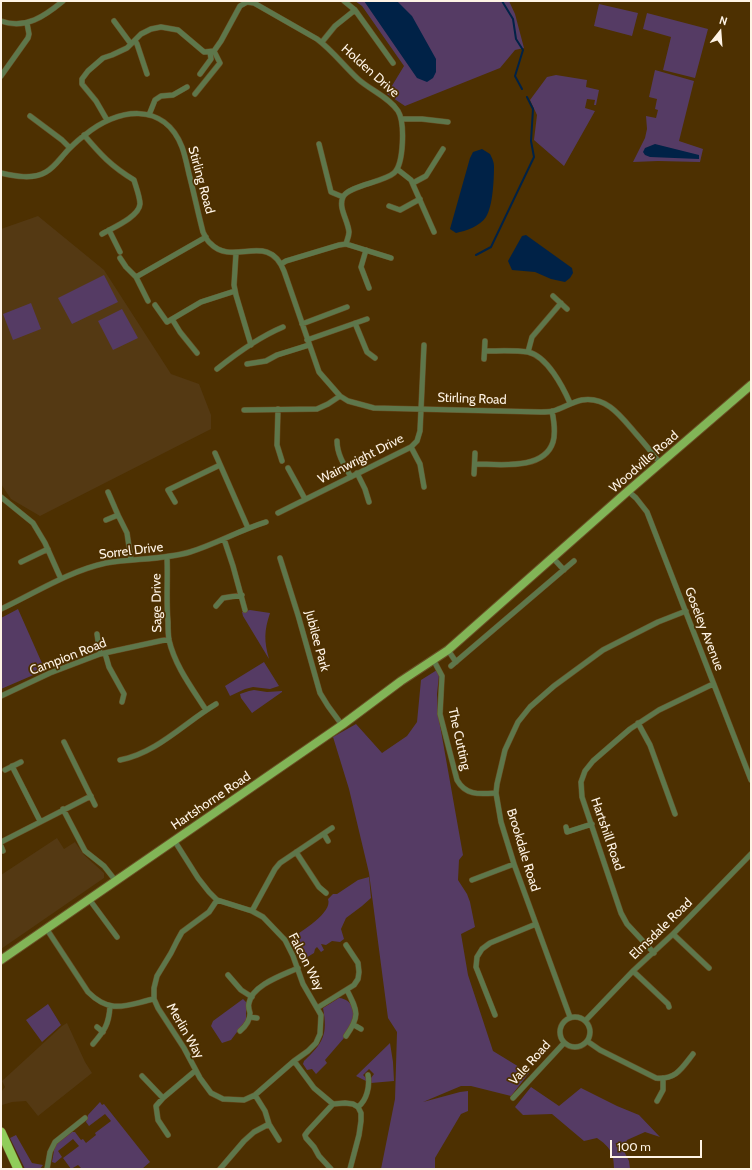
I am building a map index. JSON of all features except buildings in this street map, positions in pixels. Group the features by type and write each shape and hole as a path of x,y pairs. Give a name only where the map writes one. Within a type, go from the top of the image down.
{"highway":[{"path":"1,1132 15,1168"}],"main road":[{"name":"Woodville Road","path":"434,661 751,385"},
{"name":"Hartshorne Road","path":"1,960 342,725 401,681 434,661"}],"street":[{"path":"1,21 16,24 27,23 45,15 63,1"},
{"path":"344,1 355,10 393,63"},
{"name":"Holden Drive","path":"200,74 211,59 212,51 221,41 242,2 251,2 322,42 359,80 391,104 398,112 401,119"},
{"path":"322,42 335,26 355,10"},
{"path":"114,21 133,42 138,44 147,74"},
{"path":"1,76 28,38 29,34 27,23"},
{"path":"107,120 96,101 84,88 82,79 88,71 103,58 127,48 141,34 161,26 178,30 204,52 212,51 220,63 195,94"},
{"path":"149,115 155,100 161,96 173,95 187,87"},
{"name":"Stirling Road","path":"1,173 29,176 40,175 54,166 84,135 107,120 131,114 144,113 158,118 172,129 182,148 203,232 206,237 210,243 218,249 236,253 258,250 266,251 275,256 281,264 319,372 340,396 348,401 374,408 541,412 552,411 570,403 592,399 601,401 619,414 660,463"},
{"path":"30,116 62,140 70,148"},
{"path":"346,244 349,232 341,205 343,197 346,193 353,189 395,172 401,155 401,119 422,119 448,122"},
{"path":"84,135 107,162 134,180 140,202 139,210 134,215 102,234"},
{"path":"318,144 331,192 343,197"},
{"path":"412,183 426,176 443,149"},
{"path":"397,169 406,175 412,183 434,232"},
{"path":"389,206 400,210 420,199"},
{"path":"108,230 126,267 136,277 140,288 148,301"},
{"path":"136,277 206,237"},
{"path":"281,264 286,261 346,244 391,258"},
{"path":"366,250 361,267 369,288"},
{"path":"236,253 235,291 251,345"},
{"path":"155,305 167,322 201,302 235,291"},
{"path":"553,296 567,309"},
{"path":"528,352 532,337 561,303"},
{"path":"302,324 347,307"},
{"path":"247,364 266,361 277,355 367,318"},
{"path":"172,319 180,332 197,353"},
{"path":"355,323 366,352 375,358"},
{"path":"217,369 239,351 251,345 266,334 283,327"},
{"path":"484,359 485,341"},
{"name":"Wainwright Drive","path":"278,513 411,447 417,441 420,431 424,345"},
{"path":"485,350 528,352 534,354 547,365 560,384 570,403"},
{"path":"244,410 317,409 340,396"},
{"path":"278,409 277,445 282,461"},
{"path":"475,464 530,463 540,458 548,452 553,442 554,424 552,411"},
{"path":"337,440 337,448 341,459 351,477"},
{"path":"411,447 420,464 424,487"},
{"path":"215,453 248,528"},
{"path":"474,474 475,453"},
{"path":"175,502 168,490 220,465"},
{"path":"288,468 305,499"},
{"path":"357,473 365,489 369,502"},
{"name":"Goseley Avenue","path":"628,491 636,498 647,512 751,780"},
{"path":"108,492 127,533 131,560"},
{"path":"2,498 33,523 48,549 61,579"},
{"path":"106,520 118,515"},
{"name":"Sorrel Drive","path":"1,609 84,569 106,563 167,558 191,552 266,522"},
{"path":"224,539 242,595 245,610"},
{"path":"21,562 48,549"},
{"name":"Sage Drive","path":"167,558 168,578 166,605 169,639 175,658 187,681 206,710"},
{"name":"Jubilee Park","path":"280,558 298,614 320,693 342,725"},
{"path":"553,558 564,570"},
{"path":"451,666 574,561"},
{"path":"216,606 223,598 242,595"},
{"name":"Brookdale Road","path":"570,1017 514,864 501,822 496,793 501,762 508,740 518,722 539,698 570,673 603,650 658,622 686,611"},
{"path":"97,634 102,654 124,694 122,702"},
{"name":"Campion Road","path":"1,696 50,673 102,654 169,639"},
{"path":"448,650 456,662"},
{"name":"The Cutting","path":"434,661 442,676 440,714 457,780 460,785 469,792 480,794 496,793"},
{"name":"Hartshill Road","path":"654,953 632,930 621,913 581,792 581,782 585,772 598,757 638,724 659,710 713,684"},
{"path":"120,760 131,758 159,744 216,704"},
{"path":"638,724 650,746 675,814"},
{"path":"64,742 95,805"},
{"path":"131,758 134,765"},
{"path":"5,770 21,762"},
{"path":"12,766 40,821"},
{"path":"1,842 90,796"},
{"path":"63,809 85,850 104,866 115,880"},
{"path":"566,827 568,832 592,824"},
{"path":"252,911 275,869 280,863 332,828"},
{"path":"324,834 328,841"},
{"path":"174,840 198,878 217,900"},
{"path":"296,852 319,887 326,893"},
{"name":"Elmsdale Road","path":"586,1020 751,854"},
{"path":"472,880 514,864"},
{"path":"89,899 117,937"},
{"name":"Falcon Way","path":"217,900 252,911 263,917 285,940 294,956 303,984 321,1016 320,1034 316,1043 294,1061"},
{"name":"Merlin Way","path":"217,900 209,912 182,932 157,976 154,988 154,999 158,1008 211,1093 223,1099 244,1100 255,1095 294,1061"},
{"path":"495,1016 476,967 477,958 482,949 490,943 536,924"},
{"path":"46,928 88,992 96,1000 110,1006 119,1007 154,999"},
{"path":"673,934 709,968"},
{"path":"317,1008 354,985 359,972 358,963 346,945"},
{"path":"240,1031 248,1023 250,1017 249,1004 252,997 260,988 272,980 298,968"},
{"path":"634,971 668,1004 669,1007"},
{"path":"228,975 241,990 252,997"},
{"path":"346,1036 354,1025 357,1017 354,1004 347,990"},
{"path":"93,1044 103,1032 109,1018 110,1006"},
{"path":"575,1016 586,1020 591,1030 587,1041 579,1047 568,1046 564,1043 560,1036 560,1028 570,1017 575,1016"},
{"path":"250,1017 257,1018"},
{"path":"354,1025 361,1029"},
{"path":"97,1027 103,1032"},
{"path":"587,1041 600,1050 656,1078 663,1078 678,1073 692,1054"},
{"name":"Vale Road","path":"513,1098 564,1043"},
{"path":"294,1061 314,1088 333,1104"},
{"path":"168,1135 158,1120 156,1106 163,1098 196,1071"},
{"path":"358,1107 363,1104 367,1094 369,1082 368,1075"},
{"path":"142,1076 163,1098"},
{"path":"657,1101 663,1090 663,1078"},
{"path":"255,1095 265,1111 268,1124 278,1140"},
{"path":"331,1169 319,1156 314,1146 306,1138 306,1135 333,1104 345,1103 353,1104 358,1107 361,1113 359,1135 350,1169"},
{"path":"47,1169 50,1152 55,1142 85,1118"},
{"path":"220,1169 244,1141 254,1132 268,1124"}],"shaded area":[{"path":"355,1 509,1 515,14 524,48 515,50 500,68 405,106 387,94 404,66 362,6"},
{"path":"599,4 638,13 632,36 594,26"},
{"path":"647,13 708,29 695,78 663,70 671,37 643,29"},
{"path":"655,70 694,81 679,141 703,149 700,162 633,162 645,138 647,129 646,116 656,118 658,110 655,109 657,99 649,97"},
{"path":"556,75 587,80 586,87 599,90 596,105 594,105 595,100 587,99 585,108 595,111 564,166 534,140 537,115 530,100 547,77"},
{"path":"38,216 104,270 171,374 199,384 211,415 211,429 40,516 11,499 1,484 1,229"},
{"path":"104,275 118,302 72,324 58,298"},
{"path":"31,303 41,329 13,340 3,314"},
{"path":"122,309 138,338 113,350 98,321"},
{"path":"18,609 45,670 1,689 1,618"},
{"path":"250,610 270,613 265,636 269,659 243,616 242,612"},
{"path":"264,662 279,686 270,689 253,687 230,696 225,686"},
{"path":"437,670 439,675 437,694 438,714 463,855 459,860 458,880 470,902 475,927 461,934 468,975 493,1051 529,1073 511,1096 471,1086 461,1086 423,1102 468,1091 468,1111 461,1114 435,1158 435,1169 381,1169 395,1099 397,1032 388,1018 369,873 349,789 333,737 356,724 382,753 407,736 417,722 421,680"},
{"path":"254,690 282,692 252,713 241,698 240,694"},
{"path":"57,838 64,849 75,842 84,855 104,873 104,878 1,949 1,875"},
{"path":"369,877 371,898 346,918 341,929 344,939 340,942 332,941 326,945 321,944 324,950 321,952 317,947 314,953 301,961 297,949 291,939 321,916 326,910 328,899 333,894 337,894 358,880"},
{"path":"339,998 347,1001 352,1007 353,1019 344,1038 325,1060 327,1063 316,1074 312,1069 307,1070 303,1064 304,1061 316,1049 322,1038 325,1025 323,1008"},
{"path":"243,999 246,1002 246,1020 231,1040 222,1043 211,1026 213,1021"},
{"path":"48,1004 61,1025 42,1042 26,1020"},
{"path":"67,1023 85,1062 92,1073 38,1116 26,1101 12,1102 2,1105 1,1092 5,1087 2,1081"},
{"path":"390,1043 394,1081 371,1083 371,1078 374,1074 369,1069 363,1075 368,1082 356,1076"},
{"path":"531,1087 559,1106 581,1088 639,1115 660,1137 645,1132 627,1140 623,1149 629,1161 630,1169 614,1169 610,1151 605,1144 597,1138 584,1141 552,1114 523,1115 515,1107"},
{"path":"100,1102 102,1105 104,1104 150,1162 142,1169 82,1169 78,1165 71,1169 63,1158 79,1146 73,1139 58,1151 62,1157 55,1163 52,1162 55,1145 72,1132 75,1132 81,1140 83,1139 86,1143 96,1135 95,1133 111,1121 105,1114 89,1126 86,1122 88,1115"},
{"path":"16,1135 32,1163 43,1165 40,1169 25,1169 10,1138"}],"water":[{"path":"364,1 397,1 412,16 436,59 436,72 433,78 427,82 417,78"},
{"path":"655,144 699,155 699,159 650,157 645,155 643,152 645,148"},
{"path":"482,149 490,154 494,164 492,199 490,206 486,217 480,223 456,233 450,229 470,158 473,152"},
{"path":"526,235 572,268 573,273 570,278 565,282 551,279 535,272 512,270 508,261 522,236"}],"waterway":[{"path":"502,1 513,19 516,39 523,50 515,76 522,89"},
{"path":"476,255 491,247 534,157 531,141 533,109 527,97"}]}
